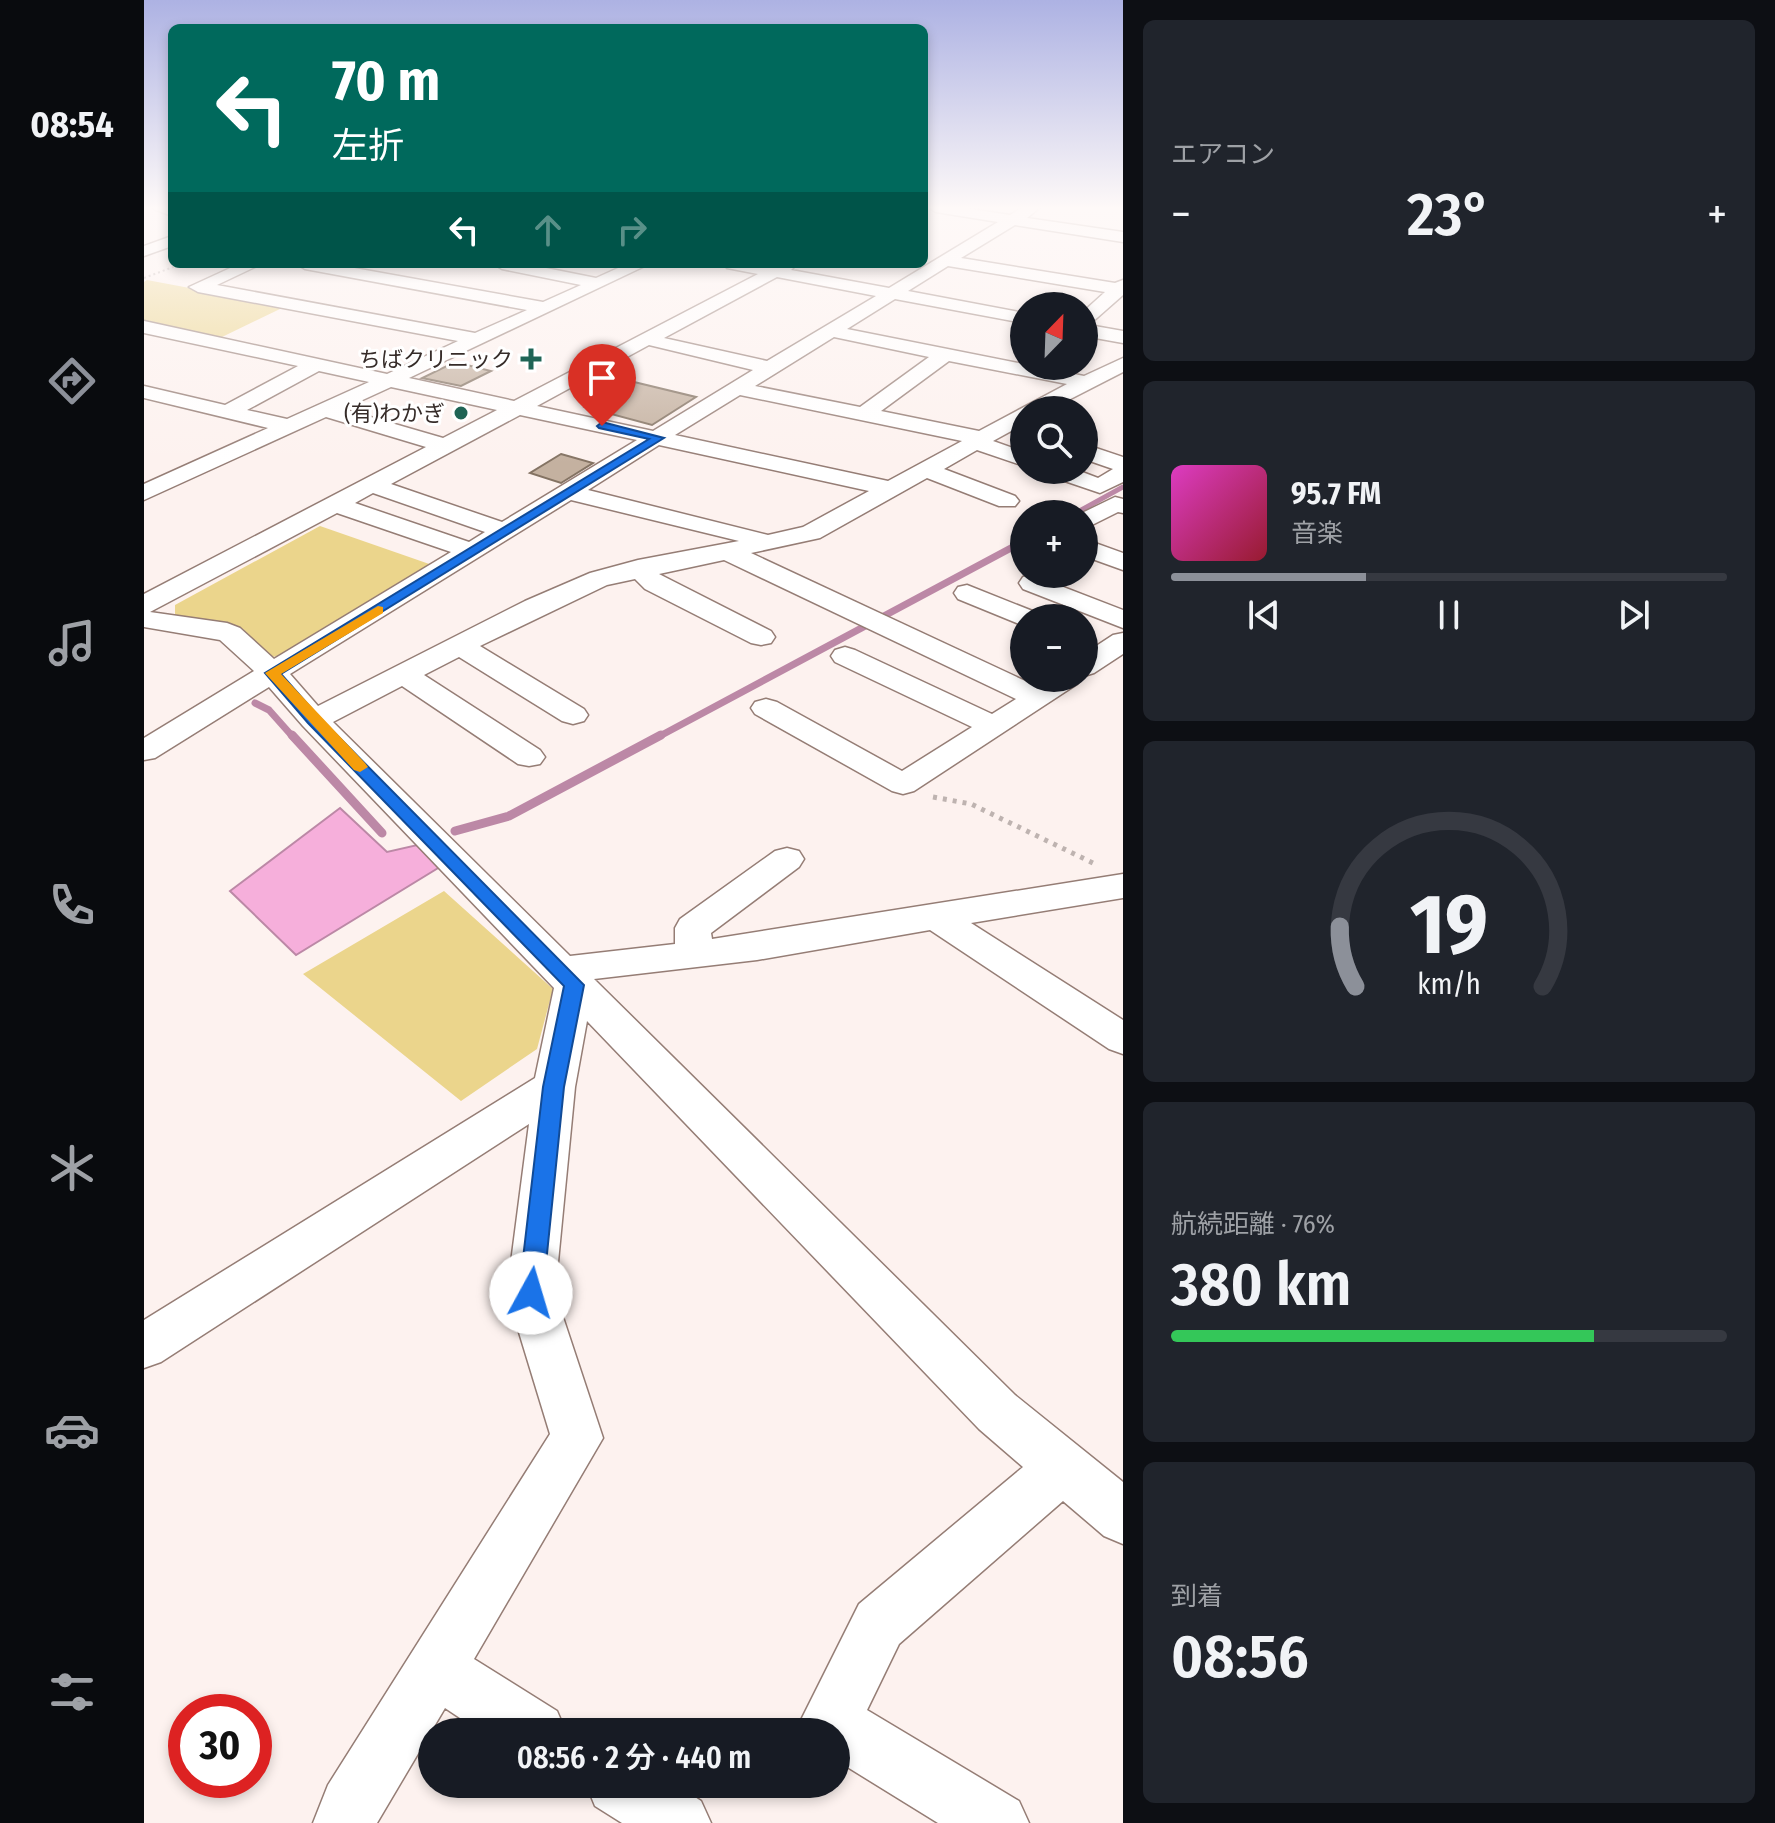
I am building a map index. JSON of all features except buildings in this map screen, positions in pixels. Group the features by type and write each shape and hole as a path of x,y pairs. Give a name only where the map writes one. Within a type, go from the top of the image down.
{"street":[{"path":"229,293 476,339"},
{"path":"464,293 545,308"},
{"path":"144,493 579,293"},
{"path":"144,605 734,293"},
{"path":"886,293 1010,315"},
{"path":"1098,309 1116,293"},
{"path":"144,751 890,294"},
{"path":"270,319 295,306"},
{"path":"144,327 892,489"},
{"path":"219,343 245,331"},
{"path":"830,331 1085,382"},
{"path":"1098,333 1123,337"},
{"path":"646,339 770,368"},
{"path":"864,414 945,354"},
{"path":"228,412 317,364"},
{"path":"1059,396 1123,364"},
{"path":"736,388 978,440 1010,453"},
{"path":"144,392 288,426"},
{"path":"144,408 167,398"},
{"path":"324,410 445,446"},
{"path":"314,720 586,584 638,568 811,533 978,440 1010,426"},
{"path":"1098,456 1123,465"},
{"path":"926,470 1007,501"},
{"path":"144,471 174,479"},
{"path":"1094,484 1100,486 1123,473"},
{"path":"372,485 505,531"},
{"path":"568,492 752,537 768,544"},
{"path":"335,504 472,551"},
{"path":"1098,514 1115,504 1123,506"},
{"path":"728,552 1038,698"},
{"path":"1098,552 1123,562"},
{"path":"638,568 654,583 761,637"},
{"path":"1044,588 1123,620"},
{"path":"967,593 1010,612"},
{"path":"144,619 230,634 273,673 314,720 997,1412 1123,1517"},
{"path":"459,645 573,715"},
{"path":"845,656 994,726"},
{"path":"403,674 529,757"},
{"path":"766,708 903,784 1047,692"},
{"path":"694,954 693,928 787,859"},
{"path":"567,977 935,917 1102,881 1123,905"},
{"path":"935,917 1123,1039"},
{"path":"345,1823 350,1807 577,1438 531,1293 567,977"},
{"path":"144,1346 554,1087"},
{"path":"997,1823 830,1722 879,1624 1063,1467"},
{"path":"437,1669 514,1718"},
{"path":"639,1798 679,1823"}],"path":[{"path":"903,784 924,795 971,804 1102,881"}],"shaded area":[{"path":"144,293 217,293 280,305 280,309 222,337 144,323"},
{"path":"320,526 435,566 288,655 271,657 243,629 175,617 175,605"},
{"path":"340,808 387,852 426,843 443,865 296,955 230,891"},
{"path":"444,891 553,989 537,1049 461,1101 303,974"}],"waterway":[{"path":"1098,501 1123,487"},
{"path":"658,737 1010,548"},
{"path":"255,703 269,710 293,737"},
{"path":"292,735 382,833"},
{"path":"455,831 509,816 661,735"}],"slow traffic":[{"path":"360,767 273,673 378,610"}],"place":[{"name":"ちばクリニック","path":"531,359"},
{"name":"(有)わかぎ","path":"461,413"}],"route":[{"path":"531,1293 554,1087 574,985 314,720 273,673 659,438 602,426"}]}
